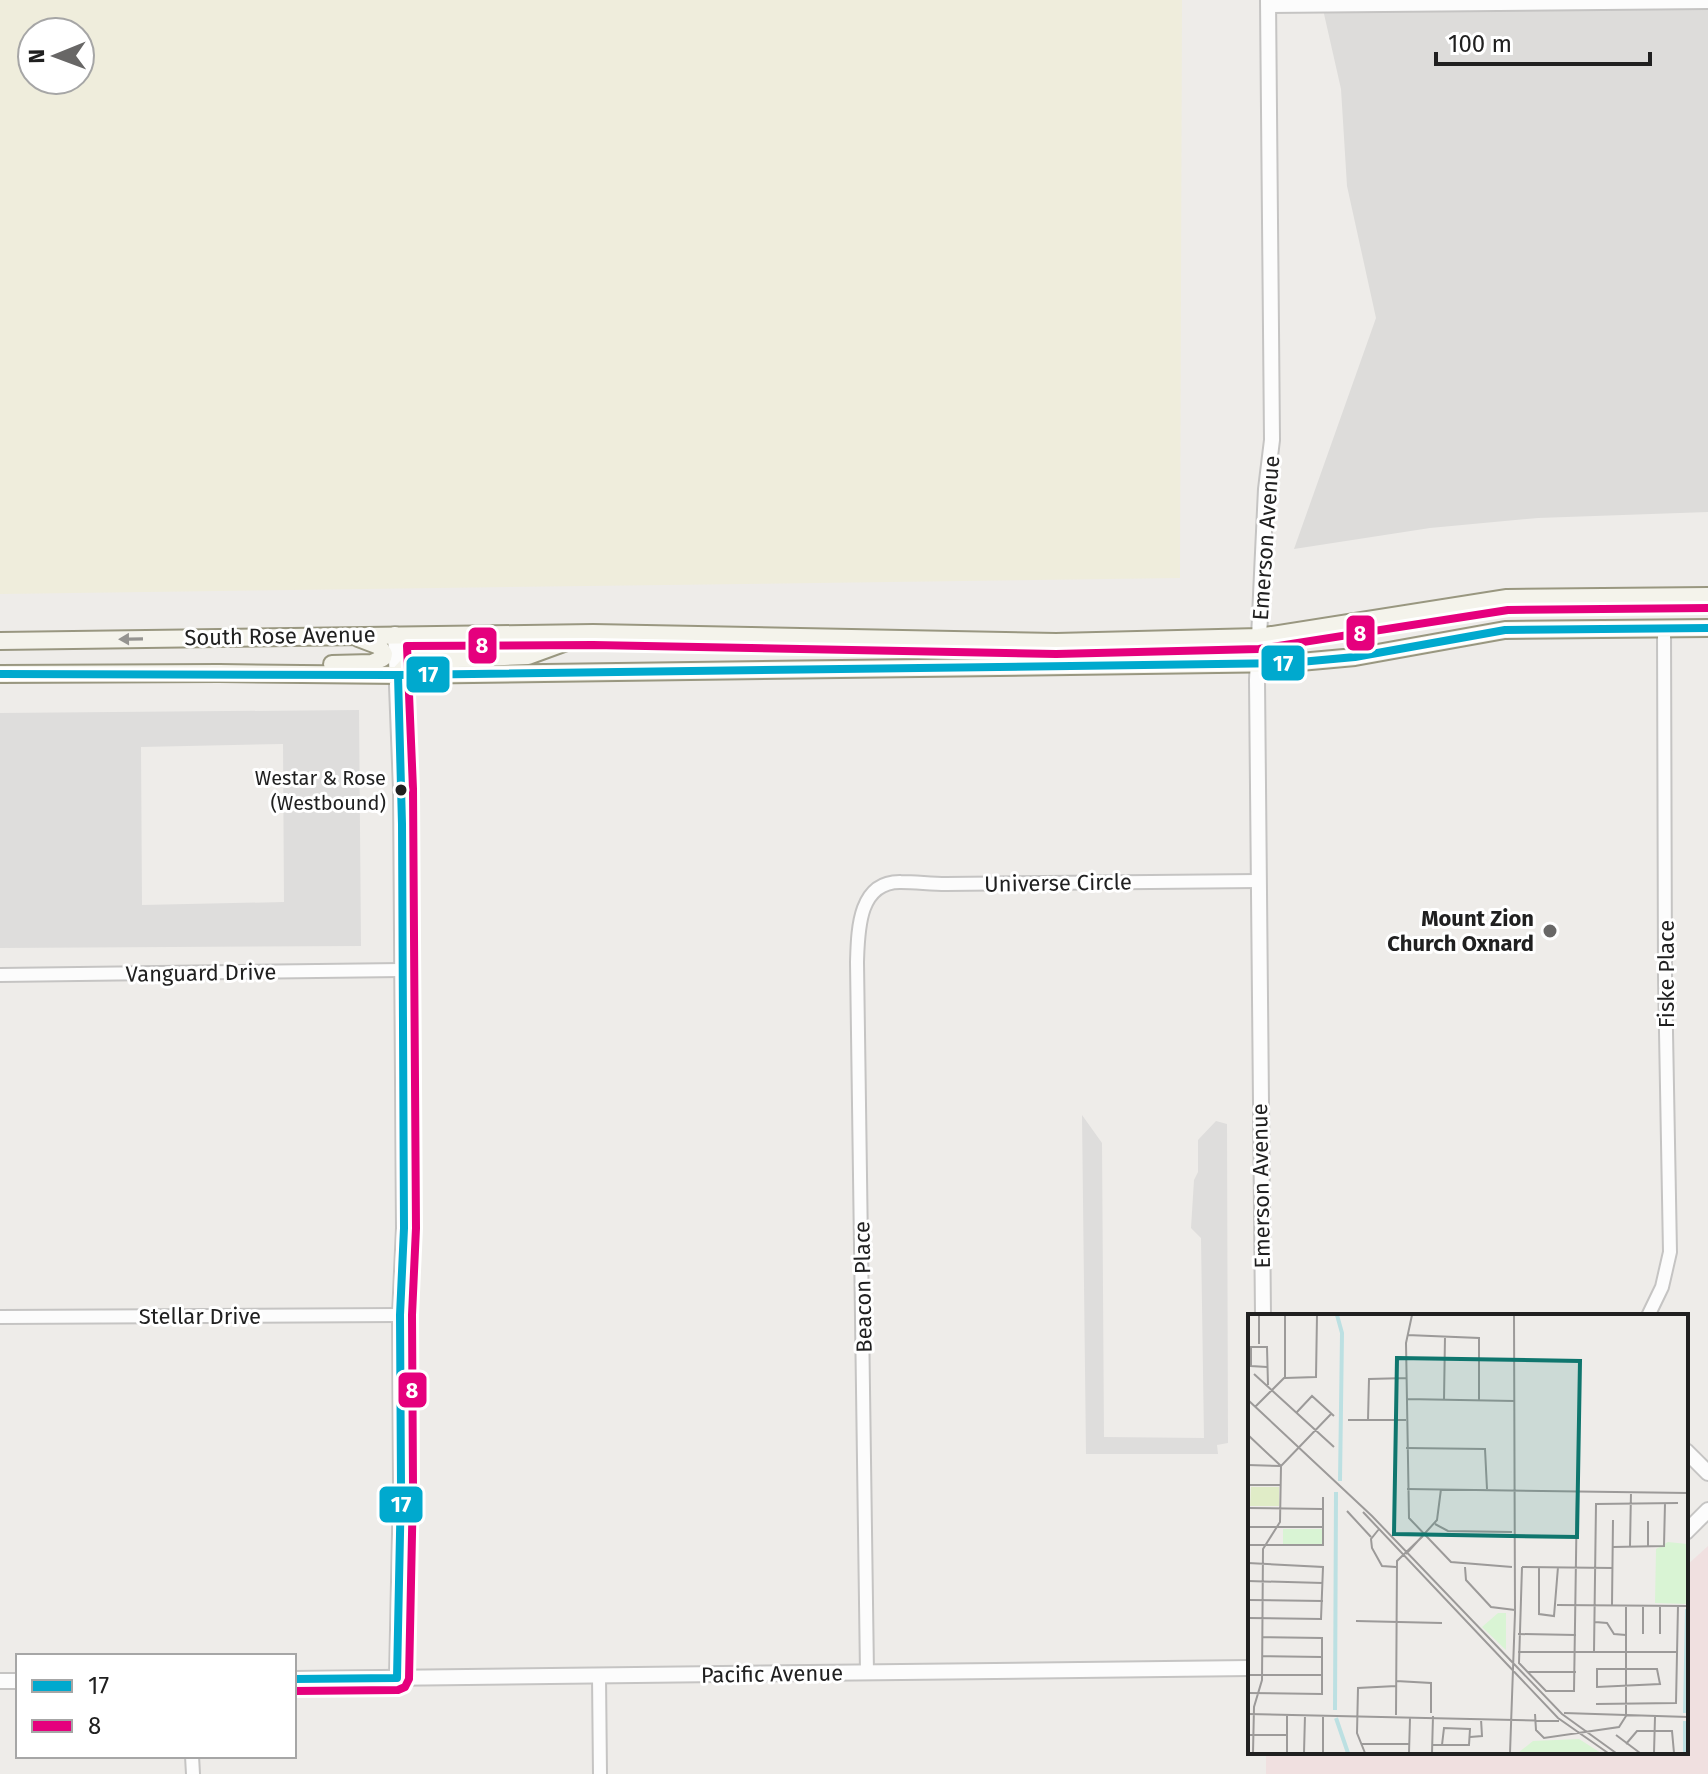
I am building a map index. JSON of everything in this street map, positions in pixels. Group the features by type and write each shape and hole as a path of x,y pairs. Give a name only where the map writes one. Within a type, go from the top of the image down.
{"main road":[{"name":"South Rose Avenue","path":"0,641 593,633 1056,642 1259,637 1507,598 1708,596"},
{"name":"South Rose Avenue","path":"0,674 398,675 1258,663 1355,657 1505,630 1708,628"},
{"path":"398,675 411,661 528,656 593,633"},
{"path":"285,674 329,665 372,663 383,658 379,646 349,635"}],"street":[{"path":"1268,3 1708,2"},
{"name":"Emerson Avenue","path":"1263,1314 1258,663 1266,489 1272,440 1268,3"},
{"name":"Fiske Place","path":"1649,1314 1662,1287 1670,1252 1664,627"},
{"path":"395,634 404,1228 400,1315 401,1486 397,1678"},
{"name":"Universe Circle","path":"865,903 882,886 901,882 1258,881"},
{"name":"Beacon Place","path":"865,903 858,929 857,962 867,1673"},
{"name":"Vanguard Drive","path":"0,975 402,970"},
{"name":"Stellar Drive","path":"0,1317 400,1315"},
{"path":"1688,1453 1708,1473"},
{"path":"1688,1530 1708,1510"},
{"name":"Pacific Avenue","path":"296,1679 1248,1668"},
{"path":"599,1676 600,1774"}],"shaded area":[{"path":"0,0 1182,0 1180,578 0,594"},
{"path":"1708,2 1708,512 1538,518 1430,528 1294,549 1376,318 1347,186 1341,89 1322,5"},
{"path":"359,710 361,946 0,948 0,713","holes":["283,744 284,902 142,905 141,747"]},
{"path":"1082,1115 1102,1143 1104,1437 1204,1438 1201,1238 1191,1228 1194,1180 1198,1172 1198,1140 1216,1121 1227,1124 1228,1443 1217,1445 1218,1454 1086,1454"},
{"path":"1708,1546 1708,1774 1266,1774 1266,1754 1688,1754 1688,1564"}],"transit line":[{"name":"8","path":"296,1691 398,1690 405,1687 409,1679 413,1486 412,1315 416,1228 413,789 407,646 593,645 1056,654 1259,649 1508,610 1708,608"},
{"name":"17","path":"0,674 398,675 1289,663 1355,657 1505,630 1708,628"},
{"name":"17","path":"296,1679 397,1678 401,1486 400,1315 404,1228 398,675"}],"place":[{"name":"Westar & Rose (Westbound)","path":"401,790"},
{"name":"Mount Zion Church Oxnard","path":"1550,931"}]}
